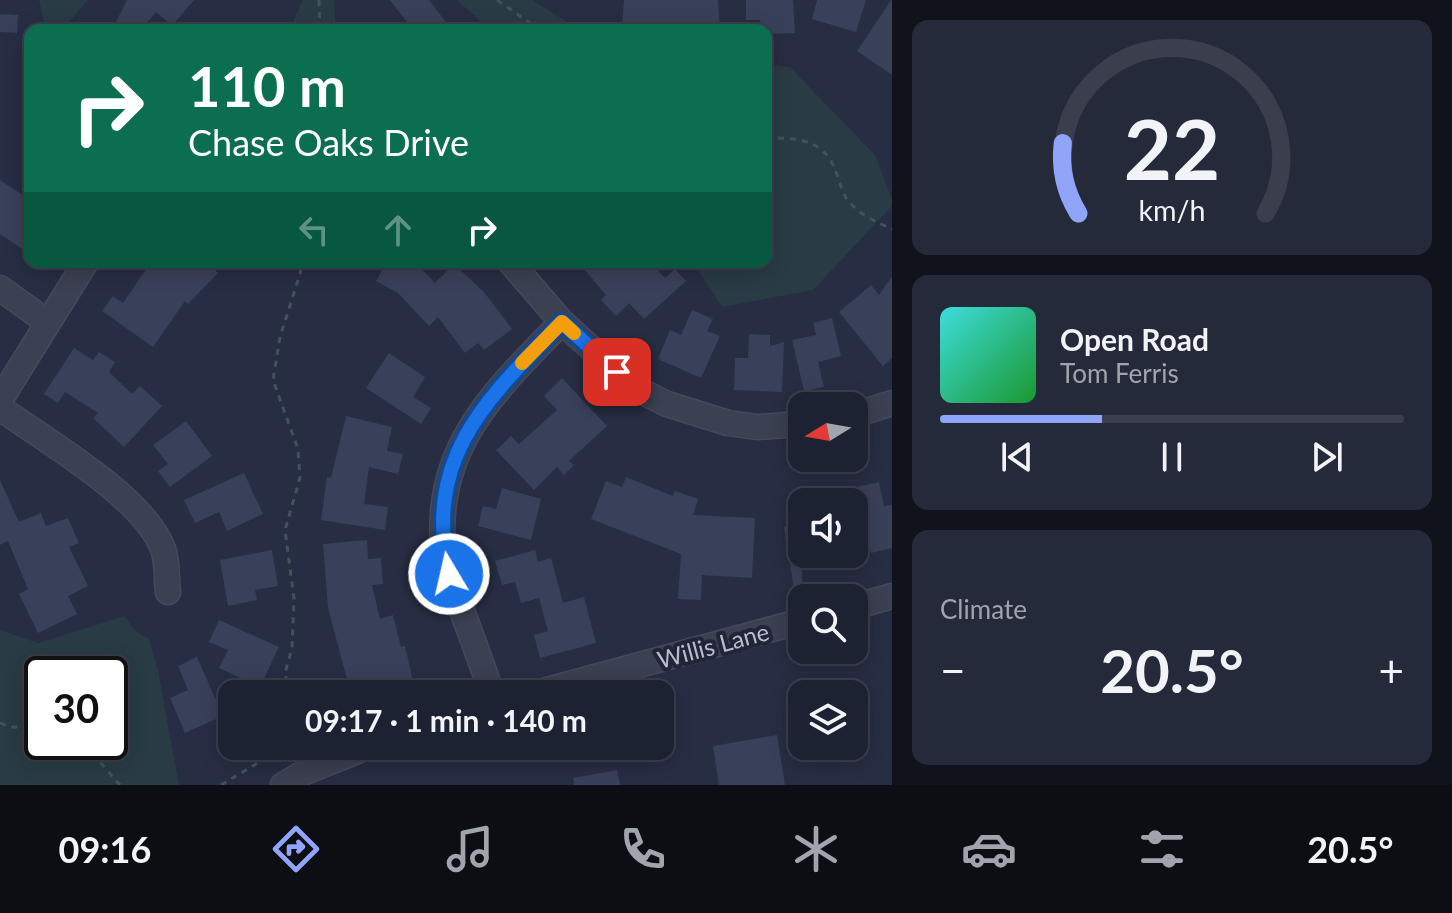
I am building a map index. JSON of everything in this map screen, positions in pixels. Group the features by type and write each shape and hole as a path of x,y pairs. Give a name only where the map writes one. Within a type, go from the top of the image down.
{"street":[{"path":"0,400 82,268"},
{"path":"515,268 562,322 635,388 667,404 728,423 757,427 788,425"},
{"path":"0,288 47,322"},
{"path":"487,680 443,545 447,487 465,435 482,407 562,322"},
{"path":"868,411 892,403"},
{"path":"0,408 102,480 146,520 164,550 168,592"},
{"path":"868,603 892,596"},
{"name":"Willis Lane","path":"584,680 788,625"},
{"path":"283,785 335,760"}],"path":[{"path":"319,0 320,24"},
{"path":"497,0 531,24"},
{"path":"772,138 796,138 815,145 828,157 848,200 870,220 892,229"},
{"path":"286,680 285,673 292,648 294,599 285,530 300,478 298,449 273,380 280,337 301,268"},
{"path":"0,723 24,727"},
{"path":"97,760 120,785"},
{"path":"221,785 263,760"}],"shaded area":[{"path":"39,0 88,0 67,24 45,24"},
{"path":"303,0 334,0 336,24 292,24"},
{"path":"457,0 533,0 570,24 483,24"},
{"path":"772,65 790,67 875,155 892,206 813,290 722,307 697,268 772,268"},
{"path":"125,616 134,630 149,639 158,670 179,785 0,785 0,630 38,643"}],"building":[{"path":"127,0 194,0 174,24 156,12 146,24 115,24"},
{"path":"390,0 429,0 447,24 408,24"},
{"path":"624,0 718,0 720,24 622,24"},
{"path":"746,0 793,0 795,33 772,34 772,24 746,20"},
{"path":"817,0 866,0 856,32 812,19"},
{"path":"892,0 892,75 857,51"},
{"path":"0,14 18,15 17,33 0,32"},
{"path":"0,180 24,196 24,250 0,234"},
{"path":"147,268 213,268 218,273 188,304 185,301 153,347 102,311 113,296 123,303"},
{"path":"384,268 421,268 435,283 450,268 458,268 484,292 512,329 484,350 478,343 465,353 438,317 429,326 398,293 376,281"},
{"path":"583,268 656,268 665,278 675,269 686,281 644,319 629,303 616,316 601,300 606,295"},
{"path":"892,276 892,358 883,366 839,312 871,285 879,295"},
{"path":"692,310 713,319 707,331 720,336 701,378 658,359 670,330 681,335"},
{"path":"832,318 841,356 818,362 824,387 804,391 792,340 816,335 813,323"},
{"path":"749,334 770,335 770,346 784,342 782,392 734,390 735,358 748,358"},
{"path":"74,348 93,360 99,352 115,362 109,372 132,394 140,386 162,406 124,447 93,418 98,413 65,392 58,403 44,394"},
{"path":"389,353 425,377 413,397 431,408 421,424 366,388"},
{"path":"562,378 607,426 569,461 574,465 564,475 557,467 534,490 496,450 511,436 519,444 557,410 544,396"},
{"path":"346,416 392,427 387,451 403,454 398,474 369,467 364,504 388,507 385,530 321,520 327,477 331,478"},
{"path":"186,421 212,456 170,487 158,471 168,464 153,445"},
{"path":"244,473 263,514 227,531 219,512 195,523 184,500"},
{"path":"626,477 673,496 675,491 698,499 693,515 755,518 752,578 702,575 701,600 678,599 681,554 591,519 606,481 622,487"},
{"path":"0,480 19,522 41,513 46,526 68,518 79,543 69,547 88,586 68,596 77,614 38,633 19,594 28,589 8,541 0,545"},
{"path":"879,482 884,506 892,505 892,548 871,553 868,488 857,487"},
{"path":"502,488 541,499 531,540 478,526 483,506 496,509"},
{"path":"788,526 788,552 784,527"},
{"path":"367,540 368,559 381,558 383,584 372,585 380,619 393,615 401,647 405,646 413,680 347,680 328,608 323,544"},
{"path":"272,550 278,586 255,590 257,600 228,606 220,560"},
{"path":"535,550 538,562 551,558 563,603 584,597 596,643 540,658 534,635 548,631 539,598 521,603 515,582 502,585 495,561"},
{"path":"791,568 802,568 802,584 793,584"},
{"path":"219,620 279,647 263,680 245,680 219,668 228,650 209,642"},
{"path":"197,657 218,705 218,718 185,733 170,698 188,690 178,666"},
{"path":"777,735 785,785 719,785 713,746"},
{"path":"617,770 620,785 574,785 573,778"}],"slow traffic":[{"path":"522,363 562,322 574,333"}],"route":[{"path":"449,574 443,545 447,487 465,435 482,407 562,322 617,372"}]}
